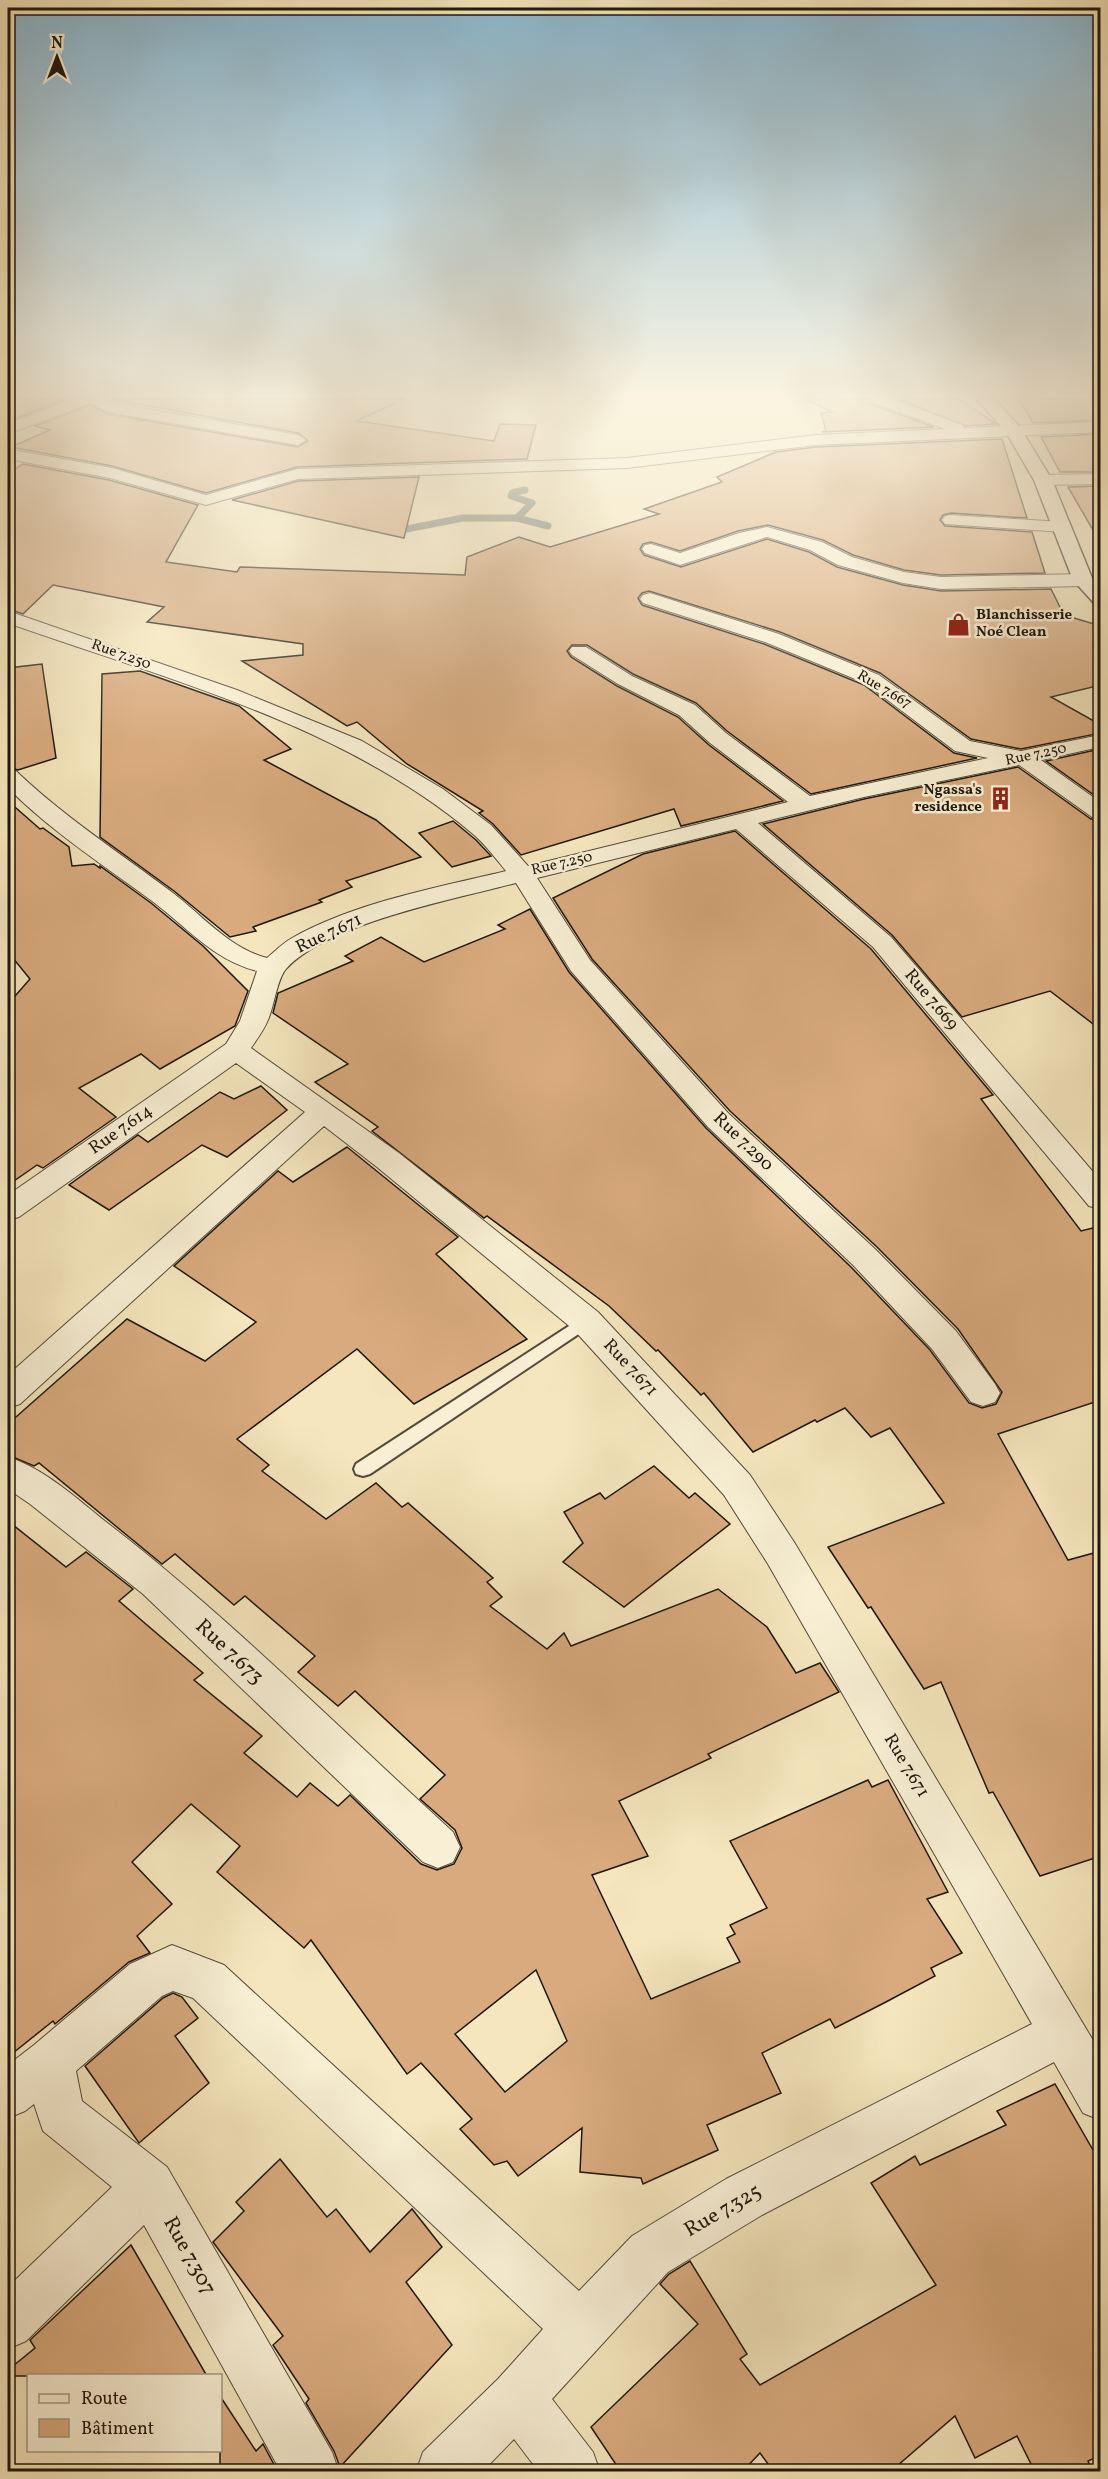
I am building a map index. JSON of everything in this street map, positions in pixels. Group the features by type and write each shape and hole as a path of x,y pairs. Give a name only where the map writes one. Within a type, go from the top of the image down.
{"main road":[{"path":"1057,515 1083,580 1101,598"}],"street":[{"path":"951,520 1062,527"},
{"path":"651,549 680,560 746,537 768,532 816,546 845,561 941,583 1083,580"},
{"name":"Rue 7.667","path":"650,599 772,638 872,679 963,746 1024,758 1101,812"},
{"name":"Rue 7.250","path":"8,617 230,694 354,746 435,794 483,831 522,874 742,822 864,790 1101,741"},
{"path":"579,651 625,680 687,710 718,738 807,805"},
{"path":"8,776 59,824 169,901 211,940 232,954 272,967 254,1021 236,1050"},
{"name":"Rue 7.669","path":"742,822 882,942 1101,1199"},
{"name":"Rue 7.671","path":"272,967 300,944 344,924 411,902 522,874"},
{"name":"Rue 7.290","path":"522,874 579,965 718,1120 864,1257 944,1340 983,1393"},
{"name":"Rue 7.671","path":"236,1050 323,1111 586,1321 737,1485 782,1553 1101,2096"},
{"name":"Rue 7.614","path":"8,1210 236,1050"},
{"path":"8,1395 323,1111"},
{"name":"Rue 7.673","path":"8,1471 43,1494 156,1584 438,1847"},
{"path":"8,2094 51,2062 146,1980 172,1968 208,1981 580,2327"},
{"name":"Rue 7.325","path":"443,2472 518,2398 580,2327 650,2254 725,2208 1064,2032"},
{"name":"Rue 7.307","path":"51,2062 60,2114 149,2185 312,2472"},
{"path":"8,2323 149,2185"},
{"path":"518,2398 573,2472"}],"lane":[{"path":"363,1468 586,1321"}],"building":[{"path":"8,515 193,515 166,562 237,572 240,567 465,575 467,557 519,537 550,547 657,515 944,515 940,520 945,526 1032,532 1045,573 941,575 904,570 853,555 823,540 768,525 738,531 680,551 651,542 643,544 640,549 644,555 681,567 767,539 809,552 837,567 903,585 941,591 1051,589 1064,615 1101,626 1101,685 1051,697 1101,725 1101,733 1021,749 971,739 880,673 780,632 649,591 642,593 638,598 642,605 764,644 864,685 954,753 977,758 811,794 727,731 696,703 633,674 587,645 572,645 567,651 571,657 617,686 678,717 709,745 783,801 681,826 674,809 521,855 493,824 479,813 483,811 407,764 357,722 347,726 242,661 303,655 303,644 147,622 164,607 53,585 23,614 8,609"},
{"path":"298,515 410,515 404,538"},
{"path":"977,515 1026,515 1027,518"},
{"path":"1084,515 1101,515 1101,544"},
{"path":"42,664 56,758 18,770 8,767 8,668"},
{"path":"140,671 239,706 291,749 264,760 376,820 421,857 346,881 352,887 319,900 322,902 253,927 256,931 230,937 174,891 100,837 102,674"},
{"path":"1100,749 1101,800 1046,761"},
{"path":"1018,767 1091,819 1101,821 1101,1030 1050,991 962,1017 892,935 763,824 864,799"},
{"path":"8,801 40,829 43,828 69,847 72,866 94,864 100,868 100,866 151,903 203,946 248,991 235,1026 160,1069 141,1054 79,1088 116,1117 43,1168 37,1165 8,1185 8,1004 30,979 8,952"},
{"path":"453,821 491,856 452,867 419,833"},
{"path":"735,831 871,949 993,1095 981,1099 1081,1231 1101,1226 1101,1400 998,1434 1068,1560 1101,1551 1101,1856 1040,1876 993,1792 989,1793 941,1682 924,1689 871,1607 868,1608 828,1547 944,1503 890,1428 871,1437 845,1408 817,1422 815,1420 753,1452 704,1393 701,1395 658,1350 656,1351 609,1306 487,1216 484,1218 372,1131 378,1127 315,1082 348,1064 273,1013 278,993 353,961 345,956 381,937 424,962 505,929 498,925 530,909 569,972 706,1128 851,1267 930,1350 969,1403 982,1408 996,1404 1002,1392 958,1329 877,1247 730,1111 592,959 553,898 643,854"},
{"path":"261,1086 287,1110 227,1157 202,1145 109,1210 69,1185 138,1135 148,1142 220,1092 234,1099"},
{"path":"347,1147 458,1237 436,1254 527,1339 414,1404 357,1349 237,1439 269,1465 262,1471 326,1519 376,1483 402,1507 408,1503 493,1578 487,1582 502,1597 490,1606 547,1649 564,1633 571,1646 718,1589 767,1627 796,1673 820,1663 839,1692 708,1754 711,1758 619,1801 648,1856 592,1875 651,1999 740,1962 727,1938 735,1934 730,1925 767,1908 730,1841 868,1780 872,1787 888,1780 948,1892 927,1899 962,1953 931,1968 935,1976 835,2028 830,2019 762,2053 781,2093 707,2125 718,2150 643,2184 641,2178 580,2172 582,2128 518,2176 507,2161 494,2165 460,2129 472,2119 421,2063 407,2074 311,1940 304,1948 217,1872 240,1846 191,1804 132,1862 172,1904 137,1936 150,1953 129,1962 55,2024 53,2021 8,2057 8,1521 66,1567 86,1552 133,1589 119,1601 203,1673 194,1680 262,1736 244,1753 297,1797 310,1783 338,1806 350,1795 421,1864 437,1870 454,1864 462,1848 455,1830 420,1799 445,1775 355,1691 338,1706 298,1672 315,1656 245,1596 234,1605 175,1554 162,1564 39,1463 34,1466 8,1455 8,1424 127,1319 205,1361 256,1322 174,1266 278,1171 293,1182","holes":["536,1970 567,2041 505,2092 455,2034"]},
{"path":"654,1466 689,1498 695,1493 730,1524 624,1607 563,1562 583,1543 564,1512 600,1493 605,1499"},
{"path":"173,1993 182,1997 198,2018 175,2036 209,2083 139,2143 85,2066 163,1998"},
{"path":"1055,2084 1101,2164 1101,2455 1088,2461 1093,2472 1035,2472 1017,2436 975,2458 955,2416 890,2472 774,2472 760,2453 742,2472 621,2472 591,2427 698,2324 660,2284 669,2274 690,2261 747,2354 740,2359 760,2385 936,2285 871,2183 915,2156 920,2165 1006,2125 997,2111"},
{"path":"280,2159 327,2217 336,2209 370,2252 412,2209 442,2247 406,2282 452,2345 340,2467 334,2451 306,2403 309,2399 273,2345 283,2336 213,2242 244,2211 236,2202"},
{"path":"131,2245 206,2374 27,2374 27,2376 8,2376 8,2370 35,2348 30,2340"},
{"path":"222,2399 256,2451 263,2444 278,2472 220,2472"}],"waterway":[{"path":"517,518 520,515"},
{"path":"391,532 463,518 517,518"},
{"path":"517,518 548,526"}],"place":[{"name":"Blanchisserie Noé Clean","path":"958,624"},
{"name":"Ngassa's residence","path":"1000,799"}]}
